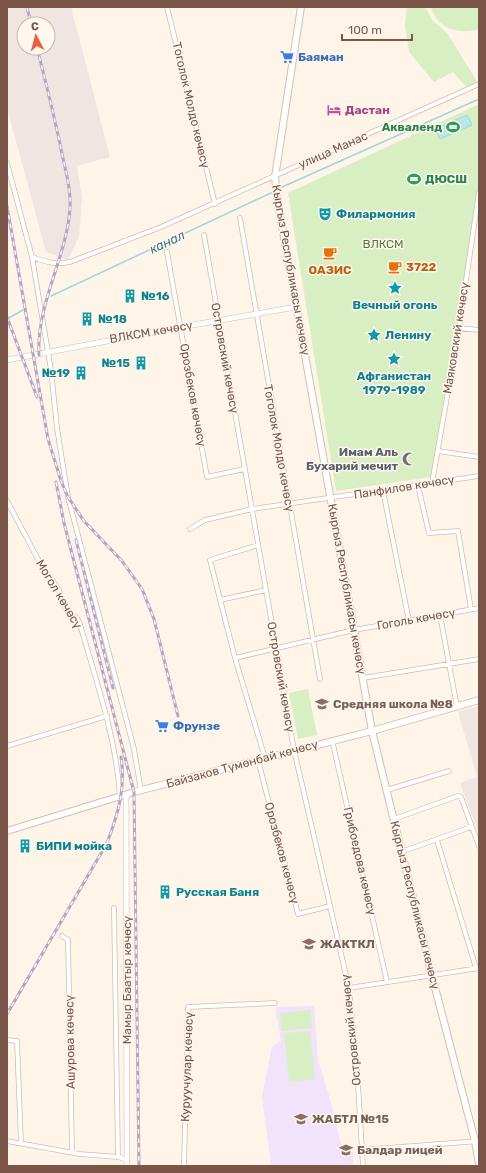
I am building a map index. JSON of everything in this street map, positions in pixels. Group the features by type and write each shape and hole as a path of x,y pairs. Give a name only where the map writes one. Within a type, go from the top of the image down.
{"main road":[{"name":"Кыргыз Республикасы көчөсү","path":"301,7 275,177 296,307 372,730 432,976 477,1141 479,1164"},
{"name":"Байзаков Түмөнбай көчөсү","path":"7,831 141,790 372,730 479,700"}],"street":[{"name":"Тоголок Молдо көчөсү","path":"167,7 215,204"},
{"name":"улица Манас","path":"32,257 49,264 70,262 161,227 479,84"},
{"path":"7,163 32,257 48,351 57,428 68,497 134,749 141,790"},
{"name":"Маяковский көчөсү","path":"432,483 479,192"},
{"name":"Тоголок Молдо көчөсү","path":"240,218 312,640 320,679"},
{"name":"Островский көчөсү","path":"204,235 294,750 349,988 357,1068 363,1166"},
{"name":"Орозбеков көчөсү","path":"167,252 207,478 244,469"},
{"name":"ВЛКСМ көчөсү","path":"7,360 181,326 219,321 296,307"},
{"path":"458,328 479,330"},
{"path":"438,451 479,457"},
{"name":"Панфилов көчөсү","path":"190,529 205,520 252,510 479,476"},
{"path":"418,486 428,533 458,531 471,609"},
{"path":"383,491 409,621"},
{"name":"Могол көчөсү","path":"7,501 39,561 59,590 62,601 80,624 106,716 123,796"},
{"path":"258,546 210,560 235,658 266,758"},
{"path":"220,600 266,590"},
{"name":"Гоголь көчөсү","path":"235,658 354,630 479,608"},
{"path":"440,615 457,707"},
{"path":"363,678 479,659"},
{"path":"7,746 106,716"},
{"name":"Грибоедова көчөсү","path":"332,740 387,982"},
{"name":"Орозбеков көчөсү","path":"258,760 298,914 330,906"},
{"path":"387,790 449,771"},
{"name":"Мамыр Баатыр көчөсү","path":"123,796 127,1163"},
{"path":"394,819 458,796 461,797 479,846"},
{"path":"401,852 472,827"},
{"path":"349,988 478,968 437,840"},
{"path":"114,908 118,1157"},
{"name":"Ашурова көчөсү","path":"62,936 68,940 72,1152"},
{"name":"Куруучулар көчөсү","path":"184,1166 188,1007 274,1003"},
{"path":"7,1040 17,1041 21,1143"},
{"path":"7,1141 72,1152 118,1157 127,1163"},
{"path":"362,1150 477,1141"}],"shaded area":[{"path":"7,7 71,7 110,157 77,166 82,197 79,237 68,260 46,252 7,108"},
{"path":"479,706 479,835 460,783 477,777 458,712"},
{"path":"314,1006 318,1059 332,1106 343,1152 353,1151 353,1166 271,1166 262,1097 272,1047 281,1041 275,1007"}],"green space":[{"path":"407,7 425,7 433,21 447,33 478,83 467,88 453,72 434,82 409,52 405,26"},
{"path":"431,7 479,7 479,29 464,31 450,28 438,21"},
{"name":"ВЛКСМ","path":"479,104 479,187 431,477 336,491 288,193"},
{"path":"308,689 317,735 298,739 289,693"},
{"path":"311,1010 312,1028 281,1031 280,1013"},
{"path":"310,1031 315,1079 289,1082 284,1033"}],"water":[{"name":"Акваленд","path":"467,115 472,125 440,139 435,129"}],"waterway":[{"name":"канал","path":"280,188 479,99"},
{"name":"канал","path":"51,296 275,191"},
{"path":"7,319 23,310"}],"railway":[{"path":"27,7 29,16"},
{"path":"39,56 67,174 70,201 68,226 42,317 39,336 39,355"},
{"path":"7,206 48,439 61,481 68,497 84,521 122,561 142,589 154,619 178,716"},
{"path":"7,317 37,397"},
{"path":"56,482 64,523 134,792 139,1166"},
{"path":"76,540 113,688"},
{"path":"7,1014 107,843 115,822 122,790 121,757"}],"place":[{"name":"Баяман","path":"287,57"},
{"name":"Дастан","path":"334,110"},
{"name":"Акваленд","path":"453,127"},
{"name":"ДЮСШ","path":"414,179"},
{"name":"Филармония","path":"325,214"},
{"name":"ОАЗИС","path":"330,253"},
{"name":"3722","path":"395,267"},
{"name":"Вечный огонь","path":"395,288"},
{"name":"№16","path":"130,296"},
{"name":"№18","path":"87,319"},
{"name":"Ленину","path":"374,335"},
{"name":"Афганистан 1979-1989","path":"394,359"},
{"name":"№15","path":"141,363"},
{"name":"№19","path":"81,373"},
{"name":"Имам Аль Бухарий мечит","path":"409,459"},
{"name":"Средняя школа №8","path":"322,704"},
{"name":"Фрунзе","path":"162,726"},
{"name":"БИПИ мойка","path":"25,846"},
{"name":"Русская Баня","path":"165,892"},
{"name":"ЖАКТКЛ","path":"309,944"},
{"name":"ЖАБТЛ №15","path":"301,1119"},
{"name":"Балдар лицей","path":"346,1150"}]}
